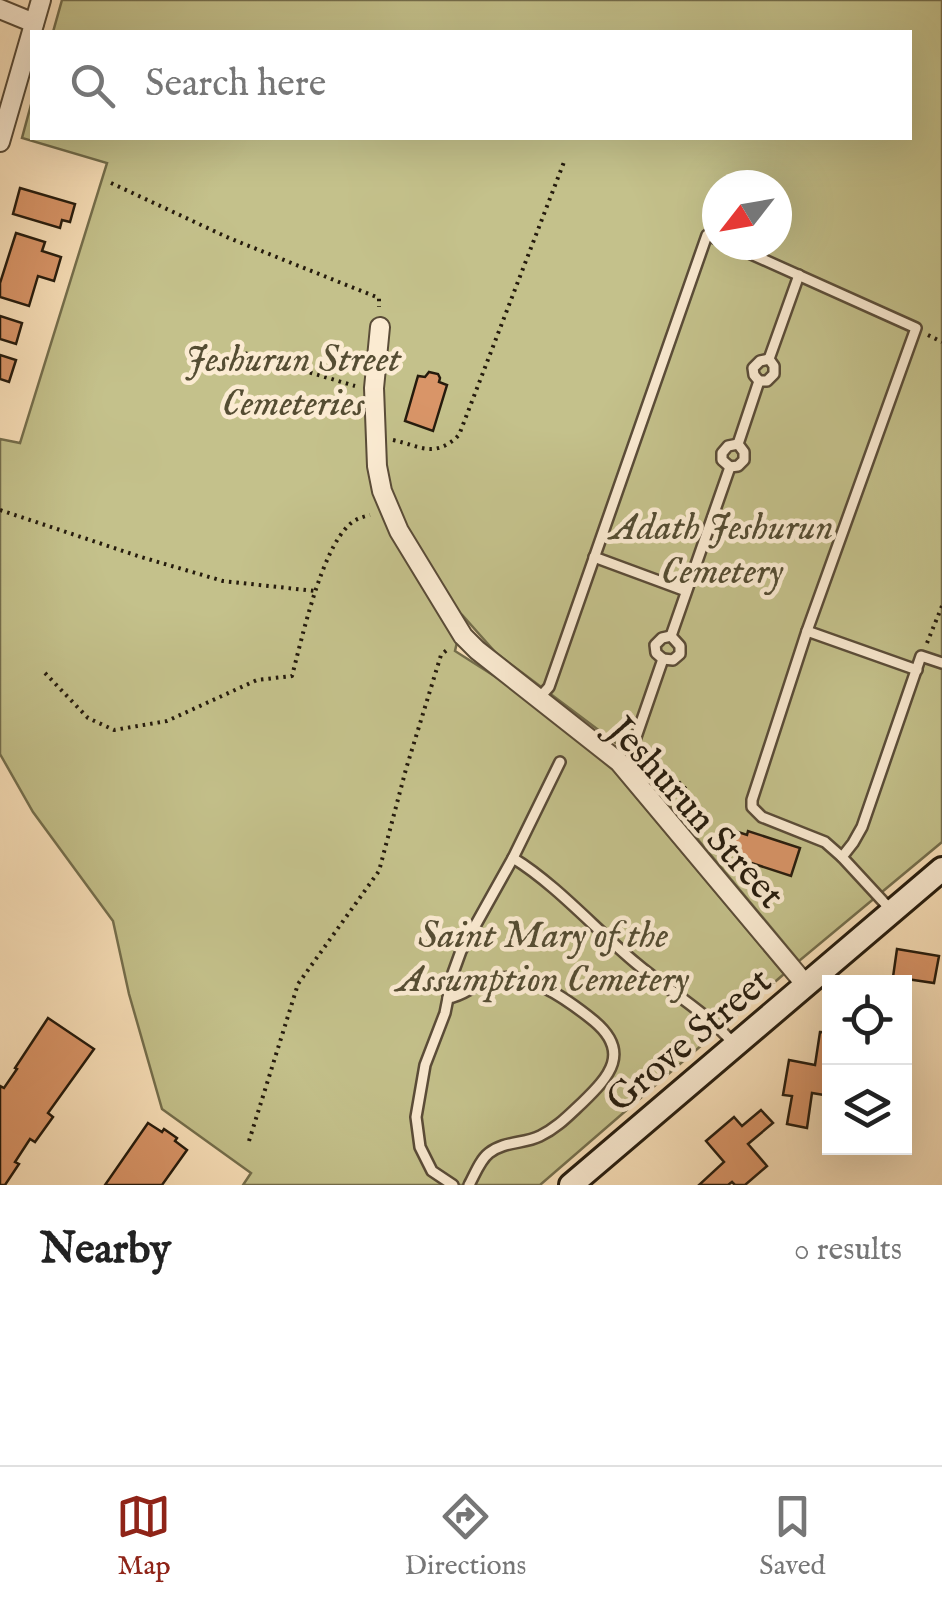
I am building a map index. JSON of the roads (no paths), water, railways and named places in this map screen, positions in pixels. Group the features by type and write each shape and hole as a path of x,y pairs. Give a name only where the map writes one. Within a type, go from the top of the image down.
{"main road":[{"name":"Grove Street","path":"571,1185 942,869"}],"street":[{"path":"32,30 41,0"},
{"path":"0,9 34,23"},
{"path":"0,142 30,37"},
{"name":"Jeshurun Street","path":"380,327 374,388 379,478 390,512 464,636 619,762 806,985"}],"lane":[{"path":"539,698 548,687 702,252"},
{"path":"765,260 916,328 808,631 753,793 752,808 762,818 825,842 892,912"},
{"path":"770,359 753,368 759,380 774,374 770,359 799,275"},
{"path":"738,444 759,380"},
{"path":"738,444 744,460 730,467 722,460 722,453 728,446 738,444"},
{"path":"671,636 730,467"},
{"path":"594,558 686,591"},
{"path":"808,631 917,670"},
{"path":"671,636 680,646 680,654 674,660 656,653 655,645 671,636"},
{"path":"842,857 862,827 921,656 942,663"},
{"path":"635,740 664,659"},
{"path":"453,1185 428,1166 420,1147 416,1124 425,1065 453,972 560,762"},
{"path":"513,858 641,968 712,1021 735,1045"},
{"path":"448,998 492,979 525,981 586,1015 602,1028 614,1052 607,1077 566,1119 540,1136 491,1152 482,1160 469,1185"}],"park label":[{"name":"Jeshurun Street Cemeteries","path":"293,380"},
{"name":"Adath Jeshurun Cemetery","path":"722,548"},
{"name":"Saint Mary of the Assumption Cemetery","path":"543,956"}]}
